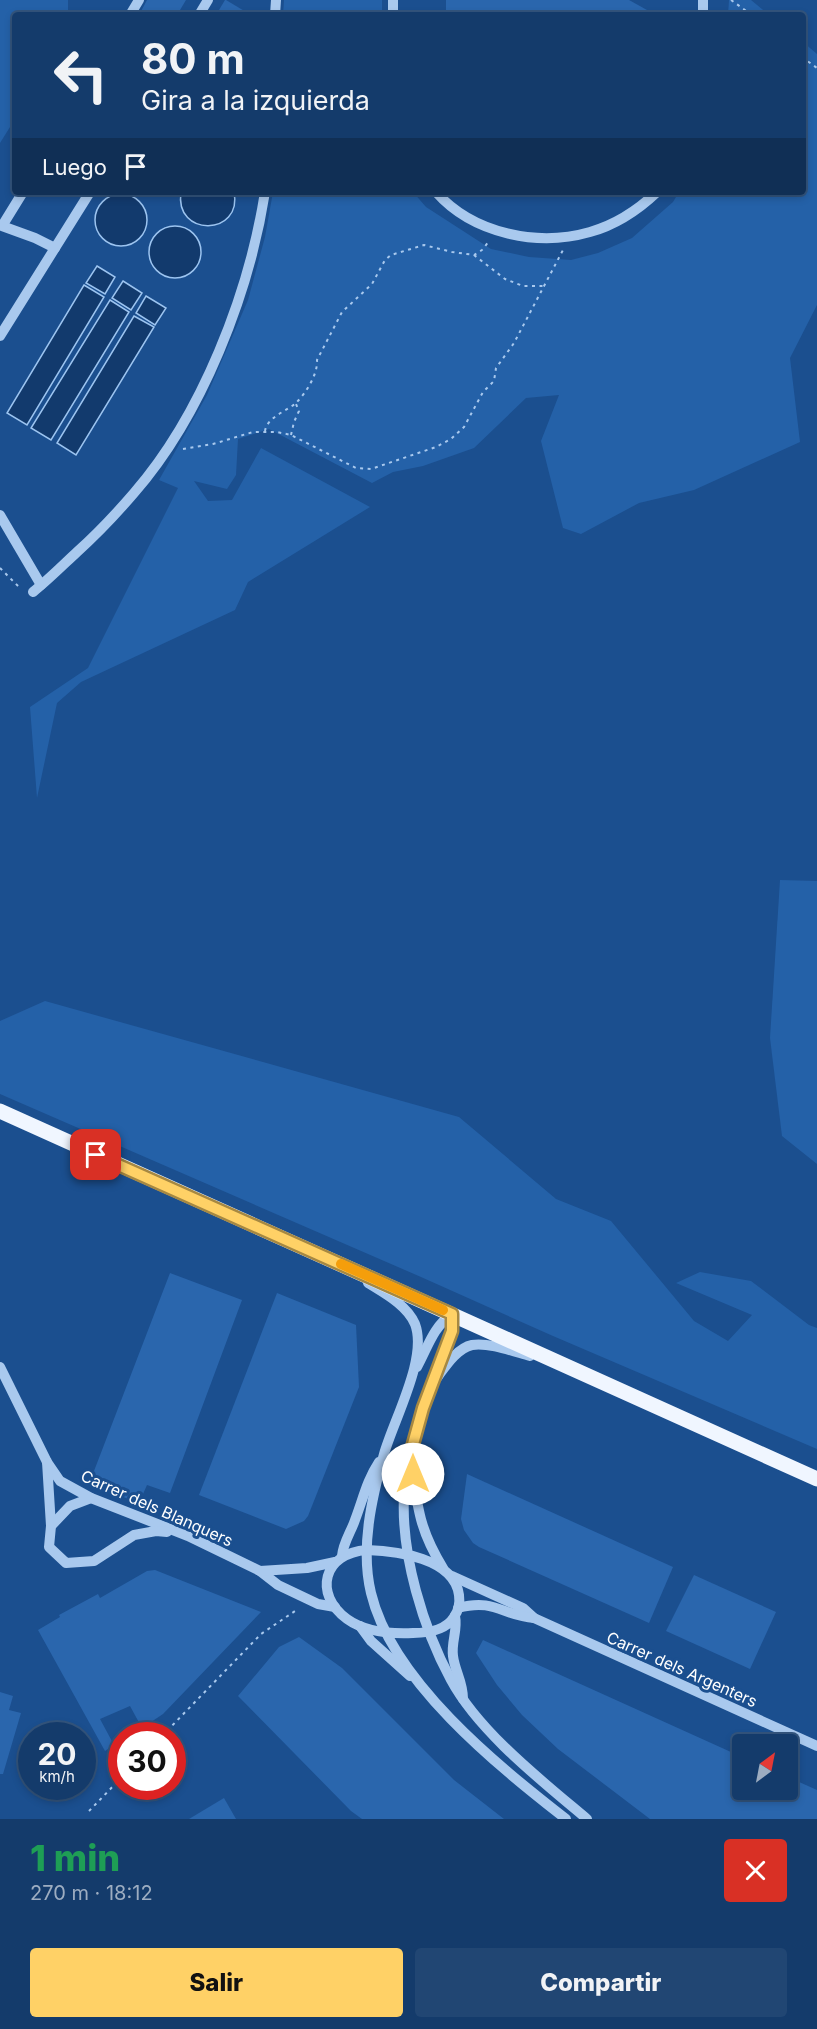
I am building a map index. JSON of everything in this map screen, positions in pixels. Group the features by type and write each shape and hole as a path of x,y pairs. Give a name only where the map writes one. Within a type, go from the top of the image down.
{"main road":[{"path":"0,1111 817,1479"}],"street":[{"path":"21,195 2,226 55,248"},
{"path":"0,336 88,195"},
{"path":"0,515 37,588 88,541 134,493 166,449 209,374 247,275 265,195"},
{"path":"440,195 467,218 497,231 524,237 570,237 592,232 617,221 640,207 654,195"},
{"path":"0,1118 62,1139"},
{"path":"338,1262 396,1302 408,1312 414,1321 418,1342 413,1376"},
{"path":"452,1314 441,1321 434,1331 413,1376 384,1454 374,1500 367,1550 371,1592 387,1633 417,1680 445,1713 473,1740 564,1817"},
{"path":"452,1314 452,1331 423,1408 410,1455 404,1496 404,1520 409,1556 418,1596 430,1632 450,1678 463,1699 486,1727 587,1819"},
{"path":"432,1385 459,1352 473,1345 496,1348 563,1364"},
{"name":"Carrer dels Blanquers","path":"0,1367 47,1462 60,1481 91,1498 181,1533 260,1571 278,1585 311,1601 323,1606 335,1607"},
{"path":"384,1454 370,1475 356,1520 338,1559 329,1572 327,1589 335,1607 359,1626 387,1633 430,1632 446,1625 457,1612"},
{"path":"410,1455 420,1522 443,1568"},
{"path":"47,1462 51,1526 49,1547 66,1563 94,1561 134,1535 156,1531 181,1533"},
{"path":"51,1526 70,1506 91,1498"},
{"name":"Carrer dels Blanquers","path":"260,1571 307,1568 338,1559 354,1551 367,1550 388,1551 443,1568"},
{"name":"Carrer dels Argenters","path":"443,1568 452,1576 523,1608 534,1618 817,1746"},
{"path":"452,1576 458,1591 453,1655 463,1685 463,1699"},
{"name":"Carrer dels Argenters","path":"457,1612 484,1604 519,1617 534,1618"},
{"path":"359,1626 403,1672 417,1680"},
{"path":"566,1801 570,1814 577,1819"}],"path":[{"path":"731,0 748,12"},
{"path":"474,255 482,250 497,231"},
{"path":"166,449 202,446 266,431 291,435 356,468 372,469 436,447 451,439 464,427 483,392 494,381 496,368 514,343 570,237"},
{"path":"266,431 266,426 271,421 296,404 311,381 317,360 342,312 372,284 385,260 391,255 423,245 474,255 506,279 523,286 544,286"},
{"path":"291,435 299,411 296,404"},
{"path":"0,568 22,590 28,592 37,588"},
{"path":"176,1722 261,1634 311,1601"},
{"path":"89,1810 108,1791"}],"shaded area":[{"path":"0,0 68,0 69,12 12,12 12,124 0,143"},
{"path":"284,0 382,0 382,12 283,12"},
{"path":"729,0 751,0 765,12 728,12"},
{"path":"806,45 817,54 817,305 790,358 800,442 694,490 639,503 581,534 563,528 541,441 559,395 526,398 474,448 423,466 393,472 372,483 269,429 238,439 236,475 227,489 194,481 208,501 232,500 261,448 370,507 248,582 235,610 81,682 57,703 37,798 30,707 88,668 178,488 159,480 207,395 248,300 265,237 272,195 416,195 426,207 491,249 529,257 571,260 598,253 632,238 673,202 677,195 806,195"},
{"path":"116,195 135,198 143,206 146,215 143,234 135,242 121,246 107,242 99,234 95,220 99,206 107,198"},
{"path":"181,195 234,195 234,207 229,217 208,226 197,224 188,218 182,207"},
{"path":"170,226 180,226 194,233 201,252 194,271 180,278 170,278 160,274 153,267 149,257 149,247 153,237 160,230"},
{"path":"97,266 115,277 105,294 86,283"},
{"path":"123,281 142,293 131,310 112,298"},
{"path":"84,285 104,297 27,425 7,413"},
{"path":"146,296 166,308 155,325 136,313"},
{"path":"110,300 129,312 51,440 31,428"},
{"path":"134,316 154,327 76,455 57,443"},
{"path":"780,880 817,881 817,1164 782,1136 770,1038"},
{"path":"45,1001 459,1117 556,1199 611,1221 694,1321 728,1341 752,1315 676,1283 700,1272 751,1281 809,1325 817,1328 817,1449 0,1094 0,1021"}],"building":[{"path":"147,0 186,0 179,12 141,12"},
{"path":"226,0 246,12 218,12"},
{"path":"446,0 629,0 651,12 446,12"},
{"path":"170,1273 242,1300 170,1493 147,1485 139,1503 89,1484"},
{"path":"277,1293 356,1325 359,1387 308,1516 304,1521 286,1529 199,1495"},
{"path":"467,1474 673,1567 649,1623 473,1543 464,1530 461,1519"},
{"path":"155,1570 261,1612 163,1714 151,1722 139,1722 130,1706 100,1719 108,1734 108,1749 105,1751 96,1735 96,1722 89,1722 38,1630 60,1617 59,1615 98,1594 100,1598 147,1571"},
{"path":"694,1575 776,1612 750,1669 666,1631"},
{"path":"299,1637 342,1668 454,1780 504,1819 362,1819 351,1811 238,1696 279,1647"},
{"path":"483,1640 732,1752 732,1800 798,1800 798,1781 817,1790 817,1819 650,1819 558,1749 522,1715 497,1685 476,1653"},
{"path":"0,1692 13,1696 9,1710 21,1713 3,1774 0,1774"},
{"path":"224,1798 236,1819 189,1819"}],"slow traffic":[{"path":"341,1264 443,1310"}],"route":[{"path":"96,1155 452,1314 452,1331 423,1408 410,1455 413,1474"}]}
